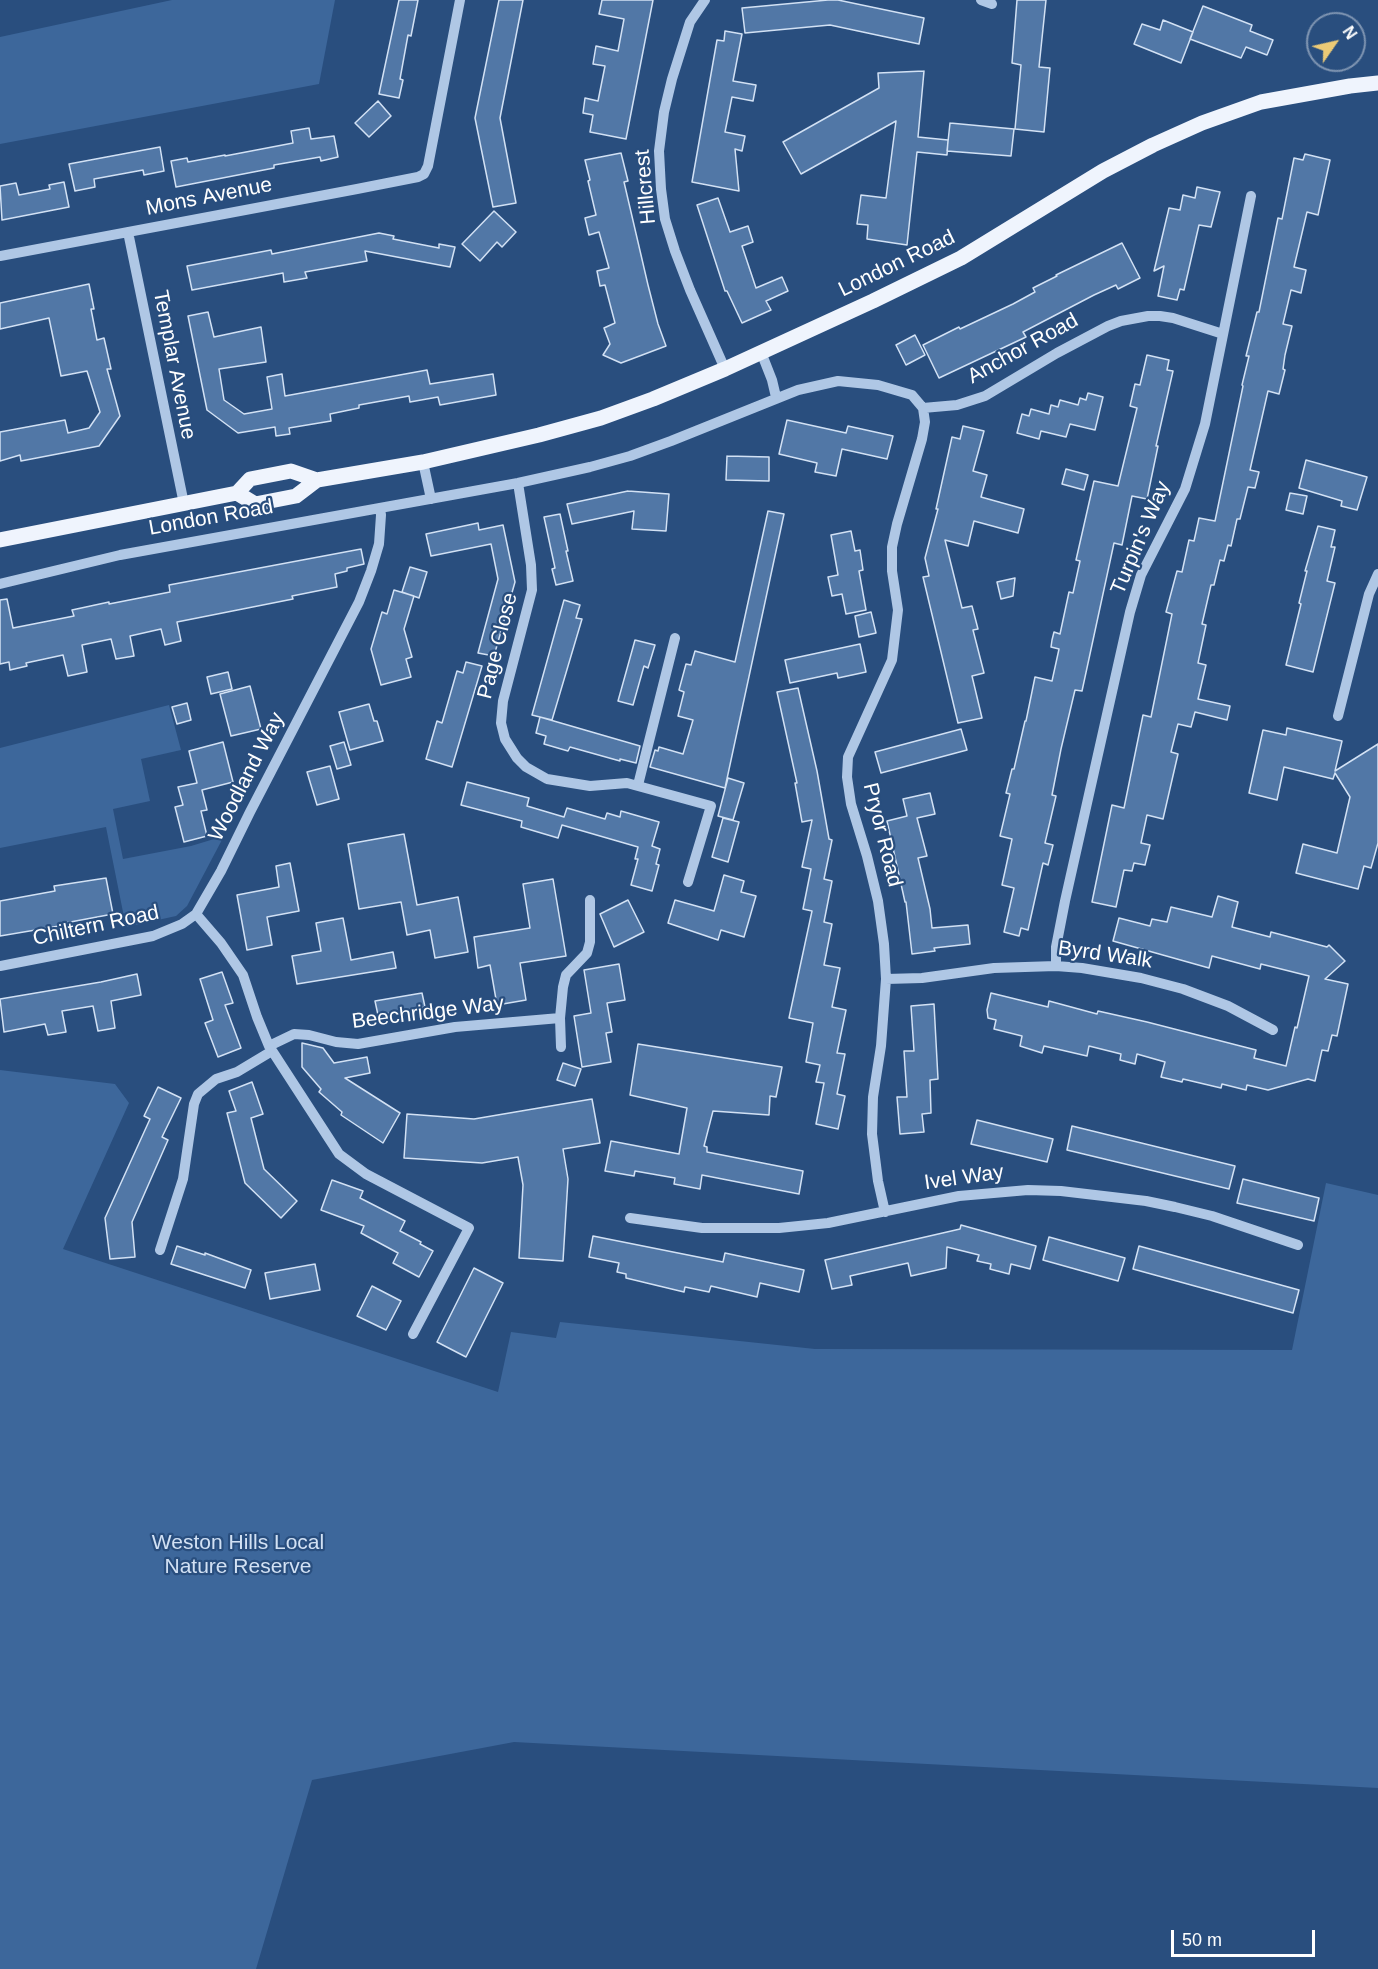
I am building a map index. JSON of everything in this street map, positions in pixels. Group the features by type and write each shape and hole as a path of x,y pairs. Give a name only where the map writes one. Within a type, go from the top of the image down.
{"main road":[{"name":"London Road","path":"237,493 255,504 296,496 317,480 423,462 540,435 601,418 725,369 961,258 1103,171 1202,123 1261,102 1378,83"},
{"name":"London Road","path":"0,540 237,493 250,479 291,471 317,480"}],"street":[{"name":"Mons Avenue","path":"0,256 398,181 424,174 428,166 460,0"},
{"name":"Hillcrest","path":"705,0 690,22 664,112 659,152 661,189 665,219 675,251 725,369"},
{"name":"Turpin's Way","path":"1056,966 1056,947 1065,901 1130,612 1141,575 1185,489 1205,424 1251,196"},
{"name":"Templar Avenue","path":"128,232 184,504"},
{"name":"Anchor Road","path":"923,408 957,405 985,396 1057,353 1120,321 1160,316 1223,334"},
{"path":"761,352 776,397 838,381 878,385 903,391 912,395 923,408"},
{"name":"London Road","path":"0,584 120,555 518,483 590,467 630,456 776,397"},
{"name":"Pryor Road","path":"885,1212 878,1181 872,1134 873,1097 881,1046 886,979 884,944 878,901 851,804 847,777 848,757 892,660 898,610 892,571 892,548 922,439 925,422 923,408"},
{"path":"423,462 431,499"},
{"name":"Page Close","path":"518,483 531,565 532,590 502,701 501,723 505,738 517,758 526,767 547,779 583,786 618,783 638,785 711,806 688,882"},
{"name":"Woodland Way","path":"196,914 221,871 359,602 379,544 380,508"},
{"path":"1338,716 1369,594 1378,574"},
{"path":"638,785 675,638"},
{"path":"561,1047 560,1018 566,975 587,953 590,942 590,900"},
{"path":"196,914 221,943 243,975 270,1049 339,1154 366,1174 469,1228 413,1334"},
{"name":"Chiltern Road","path":"0,966 153,936 182,924 196,914"},
{"name":"Byrd Walk","path":"886,979 922,978 994,968 1056,966 1107,972 1183,989 1219,1002 1273,1030"},
{"name":"Beechridge Way","path":"270,1049 294,1035 309,1035 336,1042 358,1044 455,1027 560,1018"},
{"path":"160,1250 183,1179 194,1104 198,1094 216,1079 237,1072 270,1049"},
{"name":"Ivel Way","path":"630,1218 702,1228 752,1229 828,1223 959,1196 1018,1191 1061,1191 1146,1201 1175,1207 1212,1216 1298,1245"}],"green space":[{"path":"172,0 335,0 319,84 0,144 0,37"},
{"path":"169,705 181,750 141,759 150,801 113,809 123,859 191,846 224,836 187,906 176,916 126,927 106,827 0,848 0,748"},
{"name":"Weston Hills Local Nature Reserve","path":"0,1070 115,1084 129,1103 63,1249 498,1392 511,1332 556,1338 560,1322 815,1349 1292,1350 1326,1183 1378,1195 1378,1788 514,1742 312,1780 256,1969 0,1969"}],"building":[{"path":"399,0 418,0 411,36 408,35 399,98 379,94"},
{"path":"499,0 523,0 500,118 516,203 493,207 475,118"},
{"path":"602,0 653,0 626,139 590,132 593,115 583,113 585,98 598,101 605,66 593,64 596,46 618,51 624,19 599,14"},
{"path":"838,0 924,18 919,44 830,25 745,33 742,8"},
{"path":"1017,0 1046,0 1039,67 1050,68 1044,132 1015,129 1021,65 1012,63"},
{"path":"1203,6 1252,25 1250,31 1273,40 1267,55 1246,47 1241,58 1190,39"},
{"path":"1163,20 1193,32 1181,63 1134,44 1142,24 1160,30"},
{"path":"725,31 742,34 733,81 756,85 753,101 732,97 725,132 745,136 742,151 735,149 739,191 692,182 717,40 724,41"},
{"path":"924,71 918,137 948,140 947,155 917,152 907,245 867,239 868,225 857,224 861,195 886,198 896,121 801,174 783,142 879,88 878,73"},
{"path":"378,101 391,116 369,137 355,123"},
{"path":"950,123 1014,129 1011,156 947,151"},
{"path":"309,128 311,139 334,136 338,157 321,161 320,157 274,165 274,168 176,187 171,161 187,158 188,162 293,143 291,131"},
{"path":"160,147 164,171 144,175 143,170 94,179 95,187 75,191 69,164"},
{"path":"621,153 628,181 624,182 648,285 666,346 621,363 603,355 610,344 604,328 615,323 605,285 600,286 597,271 609,268 599,232 589,235 585,218 596,215 585,160"},
{"path":"1305,154 1330,160 1318,215 1307,212 1294,267 1306,270 1301,293 1291,290 1283,324 1292,326 1285,355 1283,369 1285,370 1279,394 1268,391 1250,470 1259,472 1255,488 1248,487 1231,546 1228,545 1224,561 1220,560 1214,585 1211,585 1202,624 1206,625 1198,663 1206,665 1198,699 1230,706 1227,720 1195,712 1191,727 1178,724 1171,752 1178,754 1163,819 1147,815 1141,843 1150,845 1145,865 1134,863 1132,871 1124,870 1116,907 1092,902 1112,805 1124,808 1143,715 1151,717 1172,614 1166,612 1177,571 1182,572 1189,540 1194,541 1199,518 1215,521 1249,356 1246,356 1257,312 1259,312 1278,218 1282,219 1294,158 1303,160"},
{"path":"64,182 69,207 2,220 0,186 16,183 19,195 50,189 49,185"},
{"path":"1197,187 1220,192 1211,227 1199,225 1184,290 1180,289 1177,300 1158,296 1164,266 1154,271 1169,208 1180,210 1183,195 1195,198"},
{"path":"718,198 730,232 748,226 753,242 742,246 756,288 782,277 788,291 766,301 771,310 742,323 725,291 697,205"},
{"path":"494,211 516,232 502,247 497,242 480,261 462,244"},
{"path":"379,233 394,236 393,239 439,248 439,244 455,247 450,267 365,251 367,261 305,272 307,278 284,282 283,273 192,290 187,266 271,250 272,254"},
{"path":"1122,243 1140,278 1118,289 1116,285 1094,295 1023,332 1026,337 939,378 923,345 1013,304 1035,292 1033,288 1056,275"},
{"path":"89,284 97,340 104,338 111,369 107,369 120,416 99,446 21,461 20,455 0,461 0,432 65,420 68,433 89,428 100,412 87,371 61,376 49,318 0,329 0,303"},
{"path":"208,312 214,337 261,327 266,362 219,369 224,400 244,414 272,409 267,377 282,374 285,396 427,370 430,384 493,374 496,395 440,405 438,397 410,402 409,396 359,405 359,408 330,414 331,421 289,428 290,434 276,436 275,427 238,433 207,410 188,316"},
{"path":"915,335 925,355 906,365 896,345"},
{"path":"1147,355 1169,360 1167,370 1173,371 1147,499 1132,496 1122,545 1114,543 1082,691 1075,690 1061,749 1052,795 1056,796 1045,843 1053,845 1048,865 1043,863 1028,930 1021,928 1019,936 1004,932 1014,888 1002,885 1012,839 1000,836 1010,794 1006,793 1026,721 1035,677 1052,681 1059,649 1051,647 1052,640 1054,632 1060,634 1069,592 1073,593 1080,561 1076,560 1094,481 1118,486 1137,408 1130,406 1135,384 1140,385"},
{"path":"1088,393 1103,397 1095,430 1070,424 1066,437 1041,431 1039,439 1017,433 1022,414 1029,416 1031,409 1049,414 1051,405 1058,407 1060,400 1078,405 1080,398 1086,400"},
{"path":"787,420 846,433 848,426 893,436 887,459 842,449 836,476 815,472 817,463 779,454"},
{"path":"963,426 984,431 973,471 987,475 981,497 1024,509 1018,533 974,521 968,546 945,540 962,608 972,606 978,629 973,630 984,673 972,676 982,718 958,723 923,577 929,576 925,558 938,509 936,509 952,437 960,439"},
{"path":"727,456 769,457 769,481 726,480"},
{"path":"1306,460 1367,477 1357,510 1341,506 1342,501 1299,488"},
{"path":"1066,469 1088,475 1084,490 1062,484"},
{"path":"628,491 669,494 666,531 632,529 634,511 572,524 567,504"},
{"path":"1290,493 1307,496 1303,514 1286,510"},
{"path":"768,511 784,514 725,788 650,767 655,750 658,751 659,747 683,754 693,720 678,716 684,692 679,690 686,664 691,665 695,651 735,662"},
{"path":"560,514 573,581 556,585 552,569 555,568 544,517"},
{"path":"478,523 479,530 503,525 515,582 494,656 478,653 498,579 491,544 431,556 426,534"},
{"path":"1318,526 1335,530 1331,547 1335,547 1327,581 1335,583 1313,672 1286,665 1301,604 1299,603 1307,571 1305,571"},
{"path":"851,531 855,551 860,550 863,570 859,571 866,610 846,614 842,594 832,596 828,577 838,575 831,535"},
{"path":"361,549 364,564 335,574 337,587 292,596 293,599 177,622 181,641 165,645 161,629 130,636 134,656 116,659 111,639 82,645 87,672 68,676 63,655 26,663 27,666 10,670 9,662 0,664 0,600 7,599 13,628 74,616 72,610 170,592 169,585"},
{"path":"410,567 427,572 419,598 402,592"},
{"path":"1015,578 1013,596 1001,599 997,582"},
{"path":"394,590 414,596 404,629 412,657 406,659 411,677 381,685 371,649 382,612 387,614"},
{"path":"564,600 580,605 576,618 582,619 552,720 532,715"},
{"path":"871,612 876,633 859,637 855,616"},
{"path":"635,640 655,645 648,668 644,666 633,705 618,701"},
{"path":"860,644 866,672 838,678 837,673 790,683 785,660"},
{"path":"466,662 482,666 452,767 426,759 437,721 442,723 457,671 463,673"},
{"path":"228,672 232,689 211,694 207,677"},
{"path":"250,686 261,729 231,736 220,694"},
{"path":"798,688 817,771 829,839 832,840 824,879 832,881 824,922 832,924 824,965 840,968 832,1007 846,1010 837,1053 845,1054 837,1094 845,1096 838,1129 816,1124 824,1083 816,1082 820,1065 806,1062 813,1023 789,1018 812,911 803,909 811,869 802,867 812,820 802,822 795,783 797,783 777,692"},
{"path":"187,703 191,720 177,724 172,707"},
{"path":"369,704 383,741 350,750 339,712"},
{"path":"540,717 640,746 636,763 620,759 620,761 570,747 568,751 544,744 546,736 536,733"},
{"path":"1287,728 1342,741 1335,771 1378,744 1378,843 1371,868 1364,866 1358,889 1296,873 1303,844 1337,853 1350,797 1335,773 1333,779 1284,767 1277,800 1249,793 1263,730 1286,735"},
{"path":"961,729 967,750 881,773 875,752"},
{"path":"223,742 233,782 202,790 207,810 201,811 207,836 184,842 175,807 183,805 178,787 197,783 189,751"},
{"path":"344,742 351,765 337,769 330,746"},
{"path":"330,766 339,799 317,805 307,772"},
{"path":"728,778 744,783 733,820 718,816"},
{"path":"467,782 529,798 527,806 564,817 567,808 605,819 607,813 620,817 621,811 659,822 652,846 660,849 656,864 659,865 652,891 631,885 638,859 635,859 638,847 562,825 558,838 521,827 522,821 461,805"},
{"path":"930,793 935,814 917,818 927,856 918,858 932,928 968,925 970,944 934,948 935,951 912,954 906,902 887,821 907,816 903,799"},
{"path":"723,818 739,822 728,862 712,857"},
{"path":"404,834 417,905 458,897 468,952 435,958 430,930 407,935 401,902 359,909 348,844"},
{"path":"290,863 299,911 267,917 272,945 247,950 237,895 279,887 276,866"},
{"path":"724,875 744,881 741,892 756,896 744,937 721,930 718,940 668,923 675,900 714,911"},
{"path":"106,878 113,914 0,936 0,901 55,891 54,886"},
{"path":"553,879 566,956 520,963 526,1000 497,1005 490,965 478,968 474,937 530,928 523,884"},
{"path":"1218,896 1238,902 1232,927 1270,937 1271,932 1327,947 1329,945 1345,961 1325,979 1348,984 1337,1036 1332,1035 1328,1051 1322,1050 1315,1081 1308,1079 1268,1090 1247,1085 1246,1090 1222,1084 1221,1088 1183,1079 1182,1082 1161,1077 1165,1062 1137,1054 1135,1064 1120,1060 1121,1054 1089,1046 1087,1056 1044,1046 1042,1053 1020,1046 1022,1036 994,1029 996,1020 988,1018 987,1010 991,993 1048,1007 1049,1001 1097,1014 1098,1011 1147,1022 1256,1050 1254,1058 1286,1066 1309,976 1261,964 1260,969 1212,956 1209,968 1113,941 1119,918 1150,926 1152,919 1167,922 1171,907 1212,917"},
{"path":"628,900 644,932 614,947 600,914"},
{"path":"343,918 351,960 393,952 396,968 297,984 292,956 321,951 316,923"},
{"path":"619,964 625,1000 607,1003 612,1032 606,1033 611,1062 582,1067 574,1016 591,1013 584,970"},
{"path":"222,972 233,1003 225,1005 241,1048 218,1057 205,1023 213,1020 200,979"},
{"path":"137,974 141,995 111,1001 115,1028 98,1031 93,1006 62,1011 66,1032 48,1035 45,1024 4,1032 0,999"},
{"path":"422,993 425,1007 378,1015 375,1001"},
{"path":"934,1004 938,1079 930,1080 931,1113 922,1114 924,1132 900,1134 897,1097 907,1097 904,1051 914,1051 911,1006"},
{"path":"302,1043 323,1048 334,1063 367,1057 370,1073 345,1078 400,1113 383,1143 341,1115 342,1112 319,1092 321,1089 302,1067"},
{"path":"638,1044 782,1067 776,1097 770,1096 769,1115 713,1111 704,1146 707,1147 707,1152 803,1171 799,1194 702,1175 700,1189 674,1184 675,1178 635,1171 634,1176 605,1171 611,1141 679,1154 687,1108 630,1095"},
{"path":"563,1063 581,1069 575,1086 557,1080"},
{"path":"252,1082 263,1114 251,1118 264,1169 297,1201 281,1218 245,1183 227,1113 236,1111 229,1091"},
{"path":"158,1087 181,1098 162,1137 168,1140 132,1222 135,1257 110,1259 105,1218 150,1119 144,1116"},
{"path":"592,1099 600,1143 563,1149 568,1179 563,1261 519,1258 523,1185 518,1157 482,1163 404,1158 407,1114 474,1119"},
{"path":"977,1120 1053,1139 1047,1162 971,1144"},
{"path":"1072,1126 1235,1166 1229,1189 1067,1150"},
{"path":"1243,1179 1319,1198 1314,1221 1237,1203"},
{"path":"332,1180 363,1191 360,1198 405,1221 400,1231 433,1251 419,1277 393,1263 398,1253 361,1233 364,1226 321,1210"},
{"path":"961,1225 1036,1246 1030,1269 1011,1264 1009,1274 990,1269 991,1264 977,1261 979,1255 947,1247 946,1268 911,1276 908,1263 850,1276 852,1285 832,1289 825,1260 960,1229"},
{"path":"593,1236 723,1262 725,1253 804,1270 799,1292 760,1283 757,1297 711,1286 709,1292 685,1287 684,1292 626,1278 626,1274 617,1272 619,1263 589,1257"},
{"path":"1049,1237 1125,1258 1118,1281 1043,1260"},
{"path":"177,1246 205,1255 205,1253 251,1270 245,1288 171,1264"},
{"path":"1139,1246 1299,1290 1293,1313 1133,1269"},
{"path":"315,1264 320,1290 270,1299 265,1273"},
{"path":"474,1268 503,1283 466,1357 437,1342"},
{"path":"372,1286 401,1301 386,1330 357,1316"}]}
